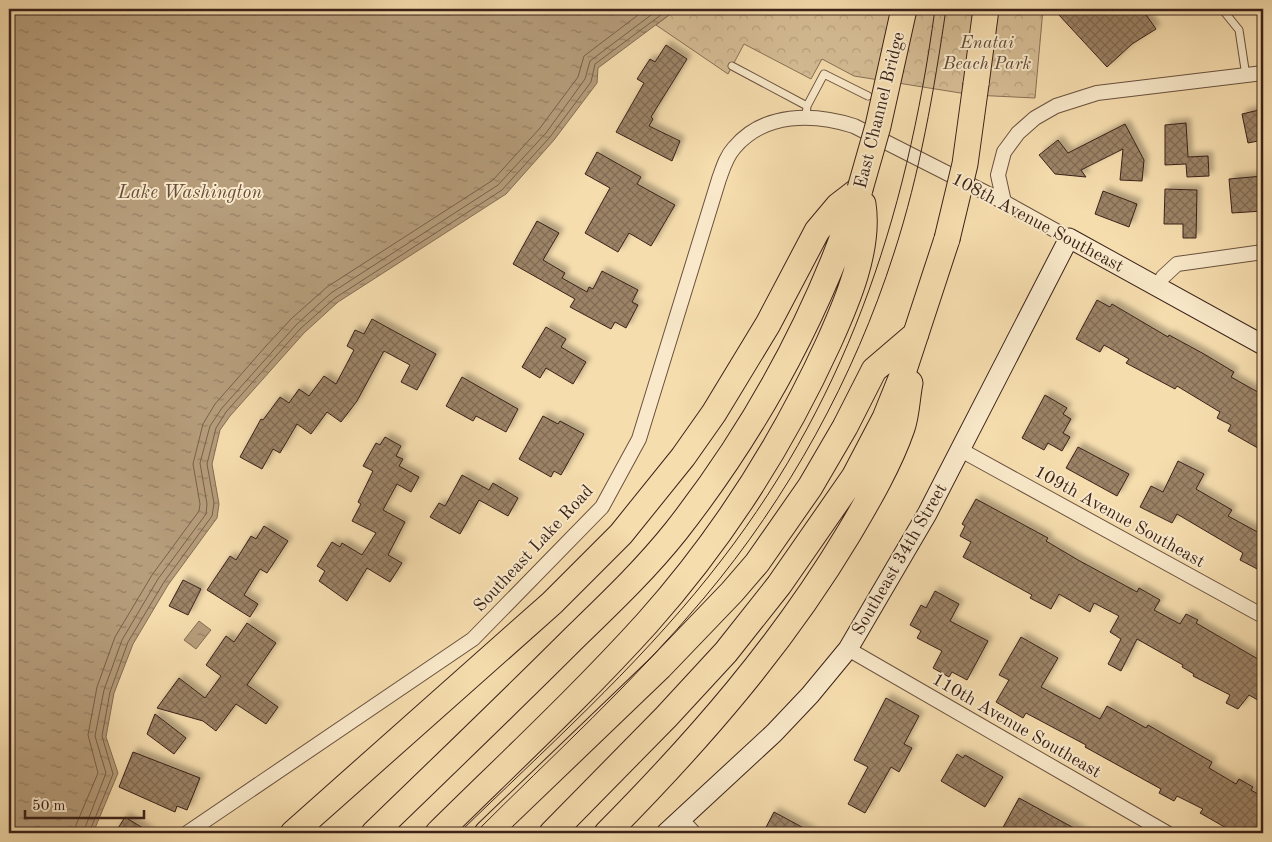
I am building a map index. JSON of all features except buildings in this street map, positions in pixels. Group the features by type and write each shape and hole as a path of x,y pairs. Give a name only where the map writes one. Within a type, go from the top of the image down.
{"highway":[{"name":"East Channel Bridge","path":"854,205 878,126 904,9"},
{"path":"552,833 706,674 779,585 854,477 885,418 918,332 947,239 965,164 986,9"},
{"path":"374,833 517,696 639,573 711,484 747,431 811,315 854,205"},
{"path":"438,833 647,622 701,557 752,482 795,409 836,327 858,267 854,205"},
{"path":"293,833 552,603 621,534 683,457 714,413 768,324 817,230 854,205"},
{"path":"487,833 660,667 757,563 810,487 845,427 874,370 918,332"},
{"path":"607,833 669,770 715,718 771,650 815,589 869,500 903,427 918,332"},
{"path":"396,833 517,696"}],"street":[{"path":"1004,202 998,175 1004,152 1018,133 1035,118 1056,106 1097,93 1263,73"},
{"name":"108th Avenue Southeast","path":"807,111 854,126 1004,202 1263,345"},
{"name":"Southeast Lake Road","path":"187,833 473,638 602,507 639,439 726,160 744,138 762,127 807,111"},
{"name":"Southeast 34th Street","path":"666,833 688,827 810,696 848,649 927,514 1069,238"},
{"path":"1158,287 1164,277 1177,264 1263,252"},
{"name":"109th Avenue Southeast","path":"960,450 1263,616"},
{"name":"110th Avenue Southeast","path":"848,649 1167,833"}],"lane":[{"path":"1222,9 1239,30 1246,76"},
{"path":"732,66 807,111 824,74 868,96"}],"green space":[{"name":"Enatai Beach Park","path":"677,9 701,9 704,12 709,9 1043,9 1035,98 973,95 854,76 822,59 811,79 744,44 728,74 656,25"}],"water":[{"name":"Lake Washington","path":"9,9 677,9 598,68 597,83 554,140 506,194 338,302 304,333 230,416 220,430 212,464 219,504 217,518 168,585 133,644 114,693 106,737 118,773 93,833 9,833"},
{"path":"199,621 211,630 196,649 184,640"}],"tram line":[{"path":"459,833 651,644 709,576 757,512 798,446 833,378 862,309 887,237 907,164 923,88 935,9"},
{"path":"475,833 621,689 704,598 735,560 764,519 816,435 859,346 878,300 894,253 919,162 946,9"}]}
